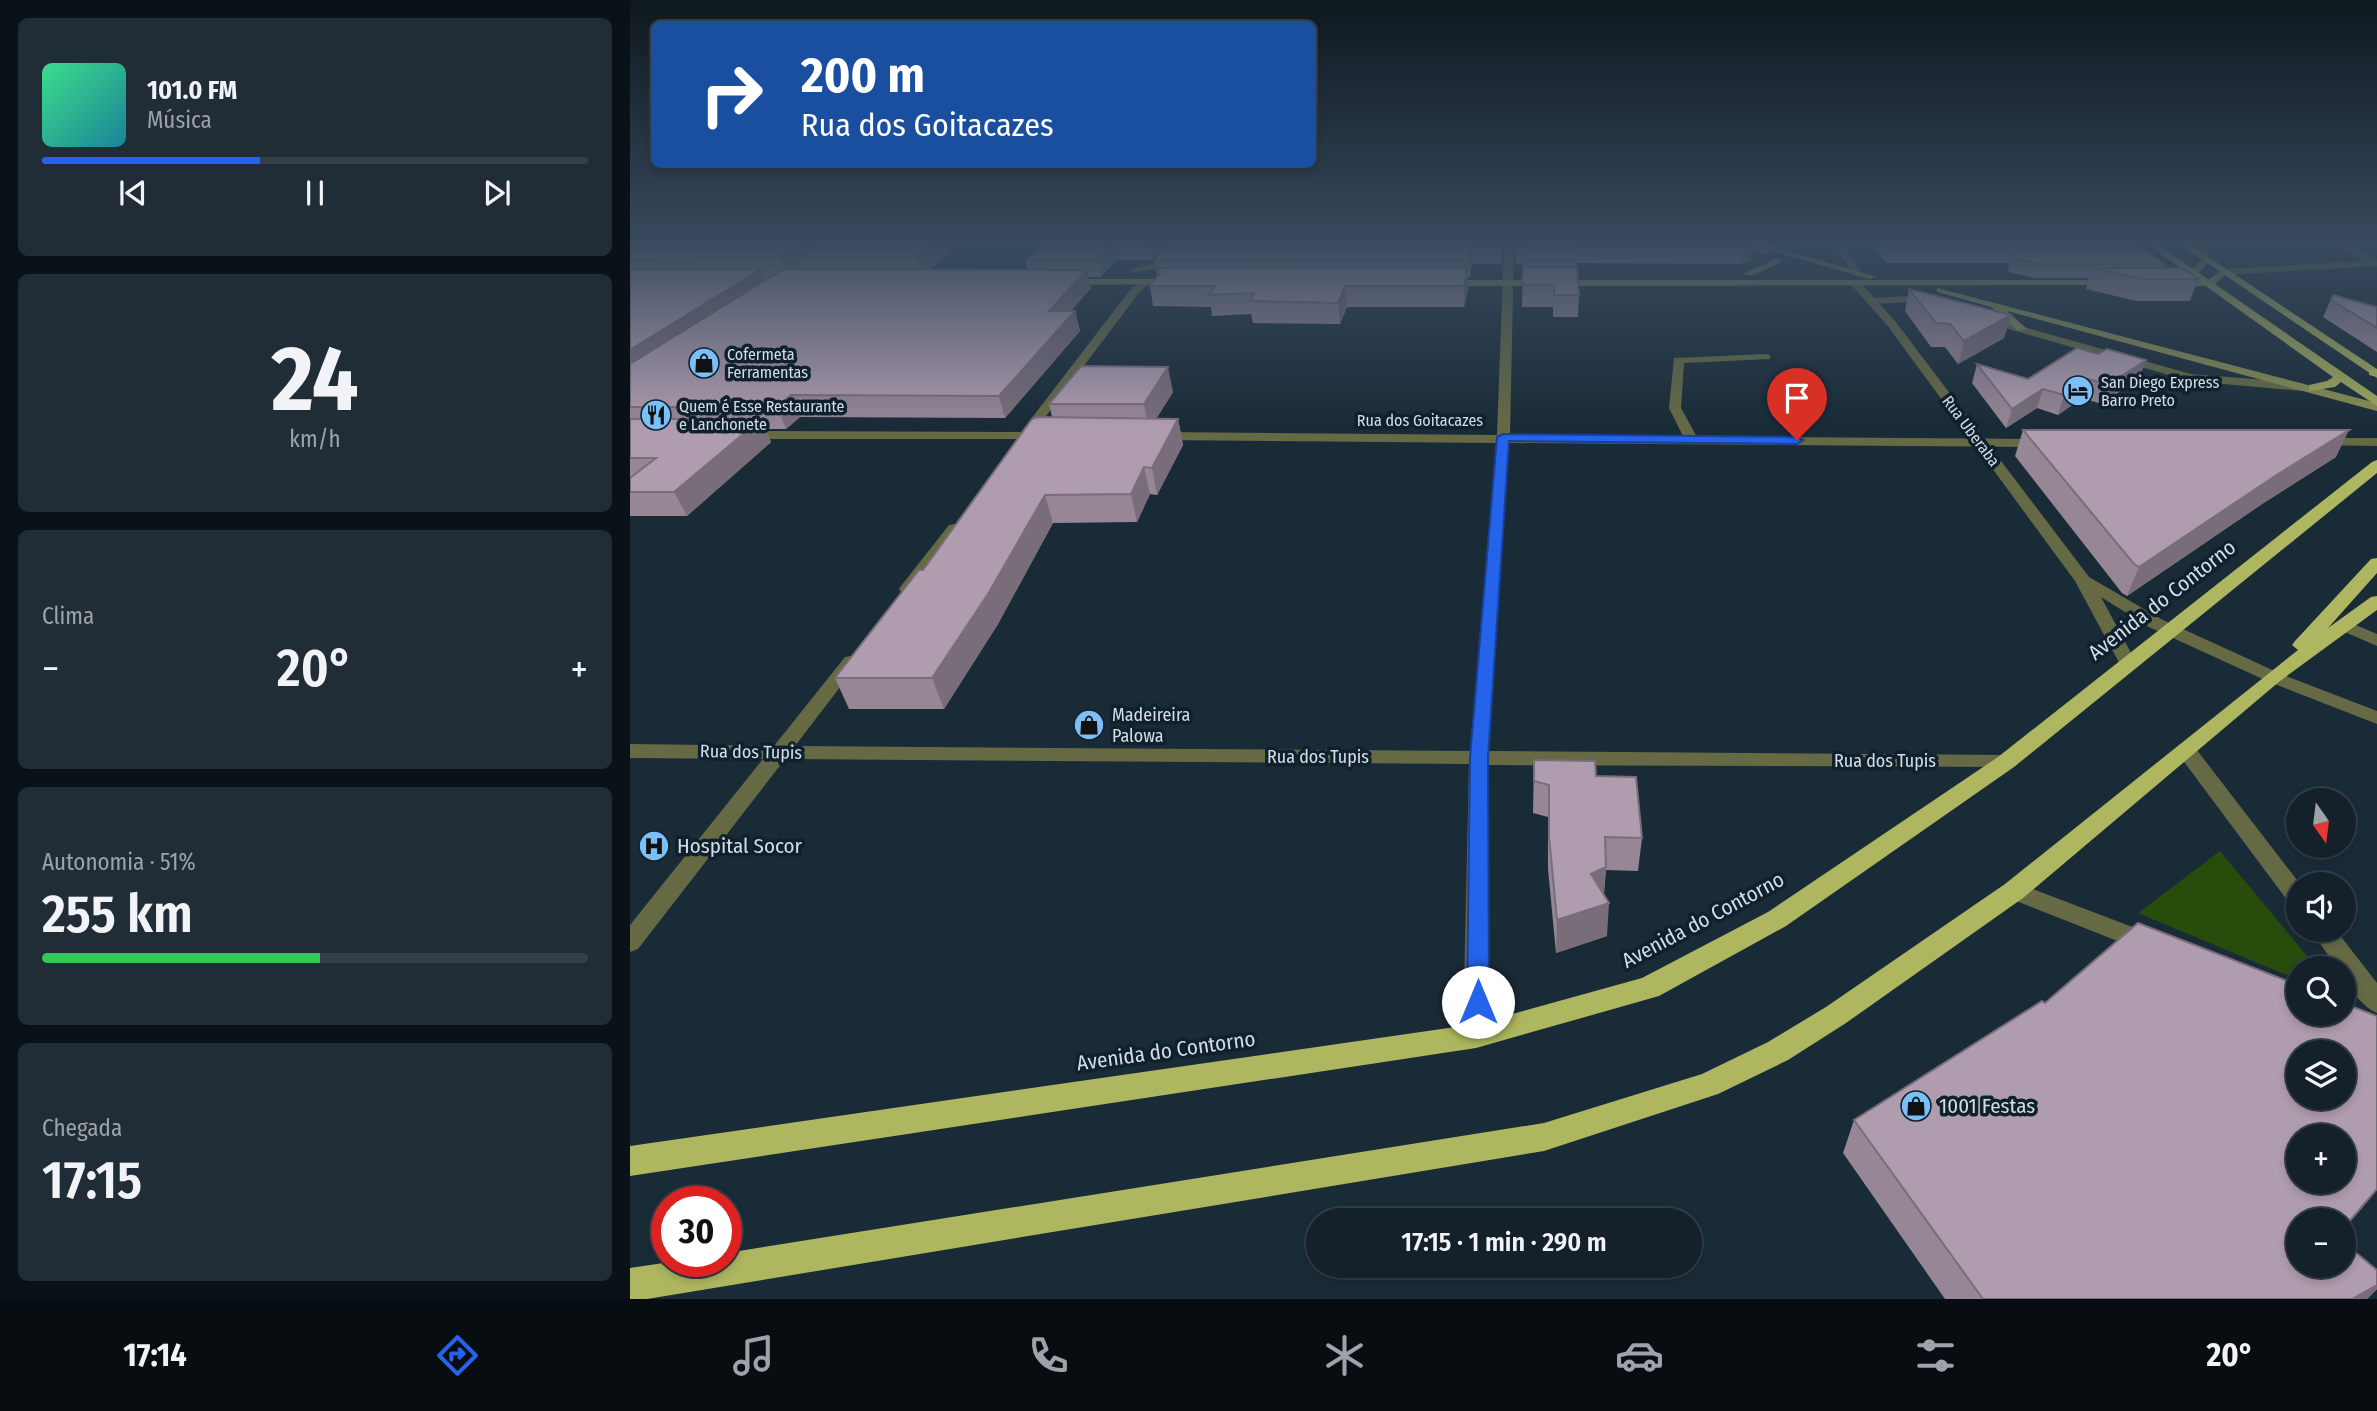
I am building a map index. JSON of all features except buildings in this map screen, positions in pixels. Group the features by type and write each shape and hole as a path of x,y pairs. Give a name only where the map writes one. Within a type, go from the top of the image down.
{"highway":[{"name":"Avenida do Contorno","path":"630,1161 1476,1036 1648,988 1777,919 2006,762 2377,465"},
{"path":"2273,677 2377,563"},
{"path":"630,1285 1544,1137 1708,1085 1778,1051 1836,1015 2014,891 2273,677 2377,601"}],"main road":[{"path":"1993,305 2022,330"},
{"path":"1993,305 2377,407"},
{"path":"2239,305 2377,402"},
{"path":"2273,305 2376,373"},
{"path":"2313,388 2331,384 2341,376"}],"street":[{"path":"1021,441 1124,305"},
{"path":"1476,1036 1479,758 1503,437 1506,305"},
{"name":"Rua Uberaba","path":"1875,305 2083,580 2128,664"},
{"path":"1930,305 1935,306"},
{"path":"1972,316 2190,377 2313,388"},
{"path":"1692,439 1675,408 1678,360 1766,356"},
{"path":"726,435 1021,441 1060,436"},
{"name":"Rua dos Goitacazes","path":"1143,436 2049,443"},
{"path":"2309,443 2377,442"},
{"path":"899,600 966,512"},
{"name":"Rua Uberaba","path":"2083,580 2172,631 2273,677 2377,718"},
{"path":"2344,625 2377,640"},
{"path":"630,942 857,654"},
{"path":"2186,750 2286,882"},
{"name":"Rua dos Tupis","path":"630,751 2006,762"},
{"path":"2014,891 2169,951"},
{"path":"2332,942 2377,1002"}],"green space":[{"path":"2220,851 2286,931 2286,942 2295,942 2307,956 2286,956 2286,975 2138,913"}],"place":[{"name":"Cofermeta Ferramentas","path":"704,363"},
{"name":"San Diego Express Barro Preto","path":"2078,391"},
{"name":"Quem é Esse Restaurante e Lanchonete","path":"656,415"},
{"name":"Madeireira Palowa","path":"1089,725"},
{"name":"Hospital Socor","path":"654,846"},
{"name":"1001 Festas","path":"1916,1106"}],"route":[{"path":"1478,1002 1479,758 1503,437 1797,440"}]}
